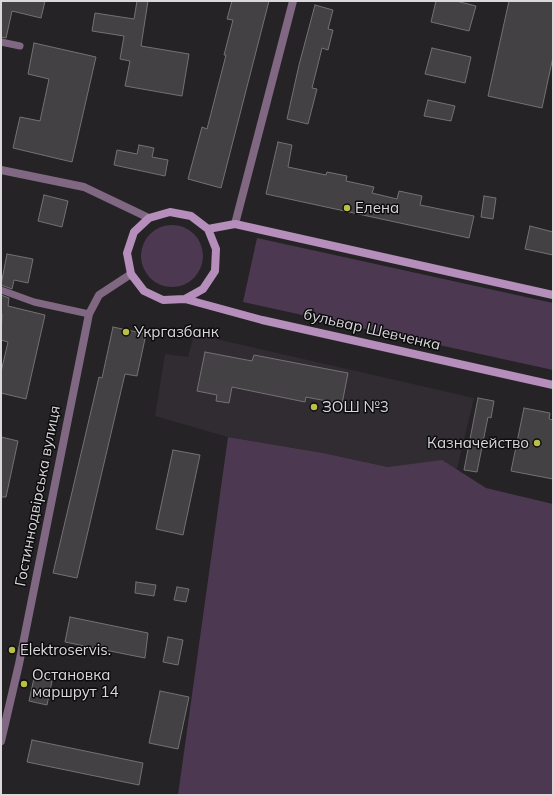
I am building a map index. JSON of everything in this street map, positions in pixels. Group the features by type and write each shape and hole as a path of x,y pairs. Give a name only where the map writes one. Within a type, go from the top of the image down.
{"main road":[{"name":"бульвар Шевченка","path":"185,299 203,289 215,270 216,249 208,229 191,216 170,212 149,218 134,232 127,253 131,274 144,291 163,300 185,299 270,322 553,385"},
{"path":"208,229 235,224 553,295"}],"street":[{"path":"235,224 293,1"},
{"path":"1,170 84,187 149,218"},
{"name":"Гостиннодвірська вулиця","path":"1,741 19,664 89,314 99,295 131,274"}],"lane":[{"path":"1,42 20,46"},
{"path":"1,290 34,302 89,314"}],"shaded area":[{"path":"166,225 178,225 194,234 201,244 203,256 201,268 194,278 178,287 166,287 155,282 146,273 141,262 141,250 146,239 155,230"},
{"path":"257,238 553,303 553,370 243,302"},
{"name":"ЗОШ №3","path":"194,334 474,398 454,481 323,453 228,437 155,416 165,354 188,357"},
{"path":"228,437 323,453 388,467 442,460 486,488 553,504 553,795 178,795"}],"building":[{"path":"1,1 45,1 41,18 12,11 6,38 1,37"},
{"path":"137,1 148,1 141,46 189,54 182,96 125,86 130,61 120,59 124,36 92,31 95,13 134,19"},
{"path":"232,1 269,1 221,188 188,179 202,127 207,129 226,55 224,55 233,20 227,19"},
{"path":"436,1 456,1 476,6 469,31 431,22"},
{"path":"509,1 553,1 553,57 542,108 488,96"},
{"path":"315,5 333,10 328,29 333,30 328,50 322,48 312,88 317,89 308,124 287,119 299,65"},
{"path":"34,43 96,57 72,162 13,148 20,117 40,121 49,79 28,74"},
{"path":"432,48 471,57 465,83 425,74"},
{"path":"428,100 455,106 451,121 424,116"},
{"path":"278,142 292,145 288,167 326,175 327,172 347,176 346,181 374,187 372,193 397,199 399,191 422,196 420,205 474,216 469,238 266,194"},
{"path":"139,145 154,148 152,157 168,160 165,176 114,165 117,150 137,154"},
{"path":"44,195 68,201 62,227 38,221"},
{"path":"484,196 496,198 493,219 481,217"},
{"path":"530,226 553,232 553,255 525,249"},
{"path":"7,254 33,259 28,283 14,280 12,289 1,285"},
{"path":"1,295 9,298 8,306 45,315 26,399 1,393 1,372 8,342 1,340"},
{"path":"113,327 146,334 137,376 125,374 77,578 53,573 99,377 102,378"},
{"path":"205,352 252,361 254,355 348,373 342,404 306,397 305,402 232,387 229,403 216,401 217,395 197,391"},
{"path":"478,398 494,401 491,418 488,417 477,472 464,470"},
{"name":"Казначейство","path":"524,408 550,413 549,419 553,420 553,479 511,471"},
{"path":"1,437 18,441 6,497 1,497"},
{"path":"173,450 200,455 183,535 156,529"},
{"path":"136,582 156,585 154,596 135,593"},
{"path":"177,587 189,589 186,602 174,600"},
{"path":"70,617 148,633 145,658 65,642"},
{"path":"168,637 183,640 178,665 163,662"},
{"path":"34,678 52,681 47,705 29,701"},
{"path":"160,691 189,697 178,749 149,743"},
{"path":"32,740 143,763 139,785 27,762"}],"place":[{"name":"Елена","path":"347,208"},
{"name":"Укргазбанк","path":"126,332"},
{"name":"ЗОШ №3","path":"314,407"},
{"name":"Казначейство","path":"537,443"},
{"name":"Elektroservis.","path":"12,650"},
{"name":"Остановка маршрут 14","path":"24,684"}]}
